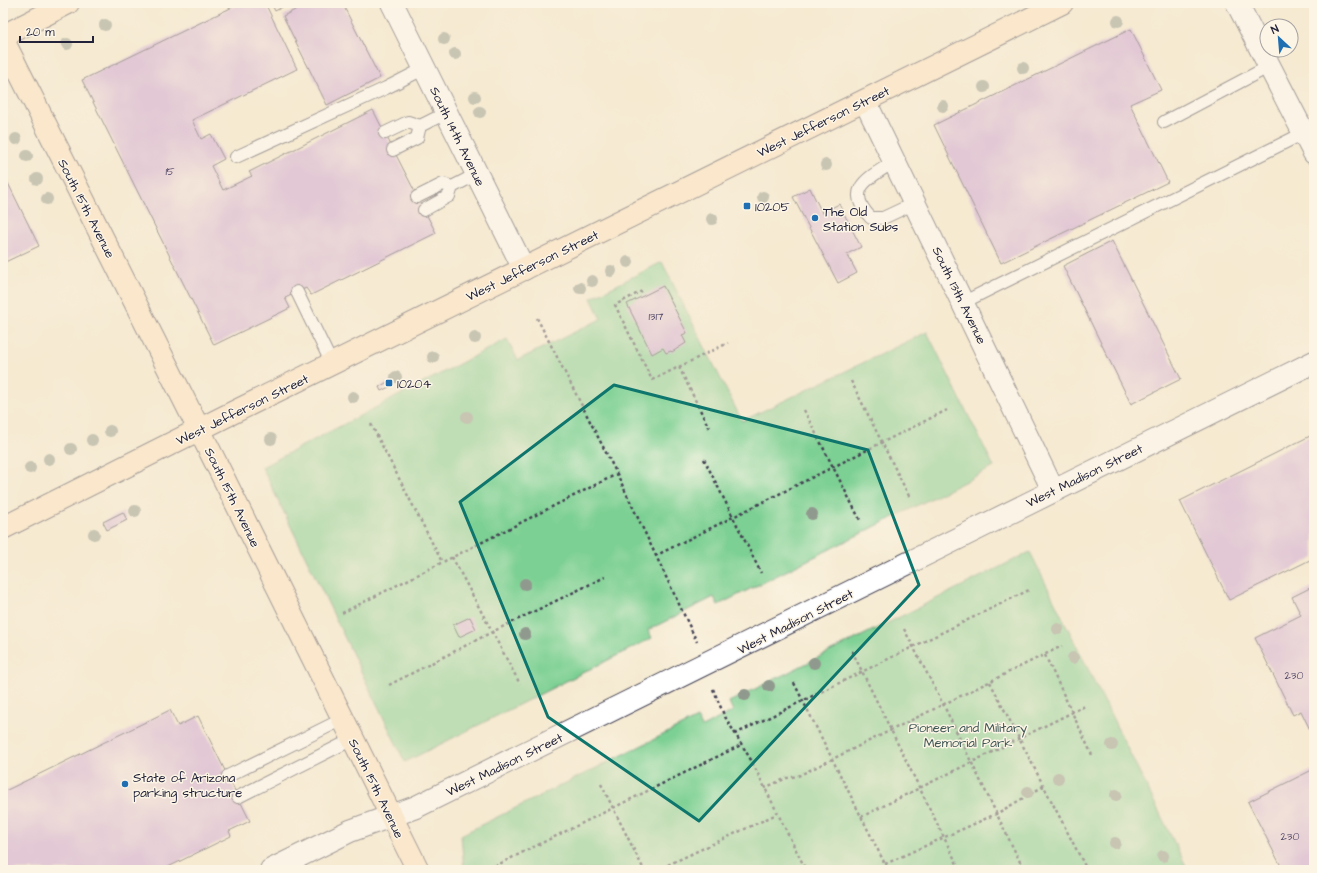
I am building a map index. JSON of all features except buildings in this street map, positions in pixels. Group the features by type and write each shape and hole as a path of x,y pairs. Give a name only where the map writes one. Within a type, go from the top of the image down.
{"main road":[{"path":"3,36 68,3"},
{"name":"West Jefferson Street","path":"3,528 1062,3"},
{"name":"South 15th Avenue","path":"3,40 418,870"}],"street":[{"name":"South 14th Avenue","path":"392,3 524,269"},
{"path":"1237,3 1270,66 1309,131 1314,153"},
{"name":"South 13th Avenue","path":"865,101 964,302 1053,490"},
{"name":"West Madison Street","path":"271,870 350,831 416,807 1314,362"}],"lane":[{"path":"1164,122 1270,66"},
{"path":"236,157 386,88 425,68"},
{"path":"385,133 408,122 420,126 446,113"},
{"path":"394,150 417,138 420,126"},
{"path":"964,302 1309,131"},
{"path":"895,161 862,183 858,194 863,210 871,218 883,218 915,203"},
{"path":"424,210 449,196 452,187 477,174"},
{"path":"417,197 443,184 452,187"},
{"path":"297,292 332,364"},
{"path":"228,776 343,719"},
{"path":"238,797 353,739"}],"path":[{"path":"642,291 615,305 652,380 728,343"},
{"path":"538,318 617,474 655,556 709,663"},
{"path":"679,367 709,428"},
{"path":"852,381 881,443 910,498"},
{"path":"804,410 832,468 860,520"},
{"path":"655,556 947,410"},
{"path":"371,424 442,562"},
{"path":"704,459 761,573"},
{"path":"342,613 617,474"},
{"path":"452,557 520,684"},
{"path":"389,685 492,632 605,578"},
{"path":"735,734 1031,589"},
{"path":"904,629 944,704 1024,870"},
{"path":"764,788 787,778 798,776 832,760 1062,646"},
{"path":"852,651 960,870"},
{"path":"1045,654 1073,711 1092,755"},
{"path":"990,682 1086,870"},
{"path":"794,683 888,870"},
{"path":"713,689 724,716 742,745 806,870"},
{"path":"861,817 1085,706"},
{"path":"491,870 492,868 742,745"},
{"path":"601,784 644,870"},
{"path":"885,864 996,814 1044,786"},
{"path":"657,870 777,814"}],"highlighted area":[{"path":"614,385 868,450 919,585 699,821 548,717 460,502"}],"green space":[{"path":"662,262 742,421 927,332 994,467 718,605 714,597 648,630 652,638 405,762 262,467 507,339 518,360 601,319 591,298"},
{"name":"Pioneer and Military Memorial Park","path":"1030,552 1188,870 464,870 461,835 697,718 702,727 733,711 729,702"}],"place":[{"name":"10205","path":"747,206"},
{"name":"The Old Station Subs","path":"815,218"},
{"name":"10204","path":"389,383"},
{"name":"State of Arizona parking structure","path":"125,784"}]}
